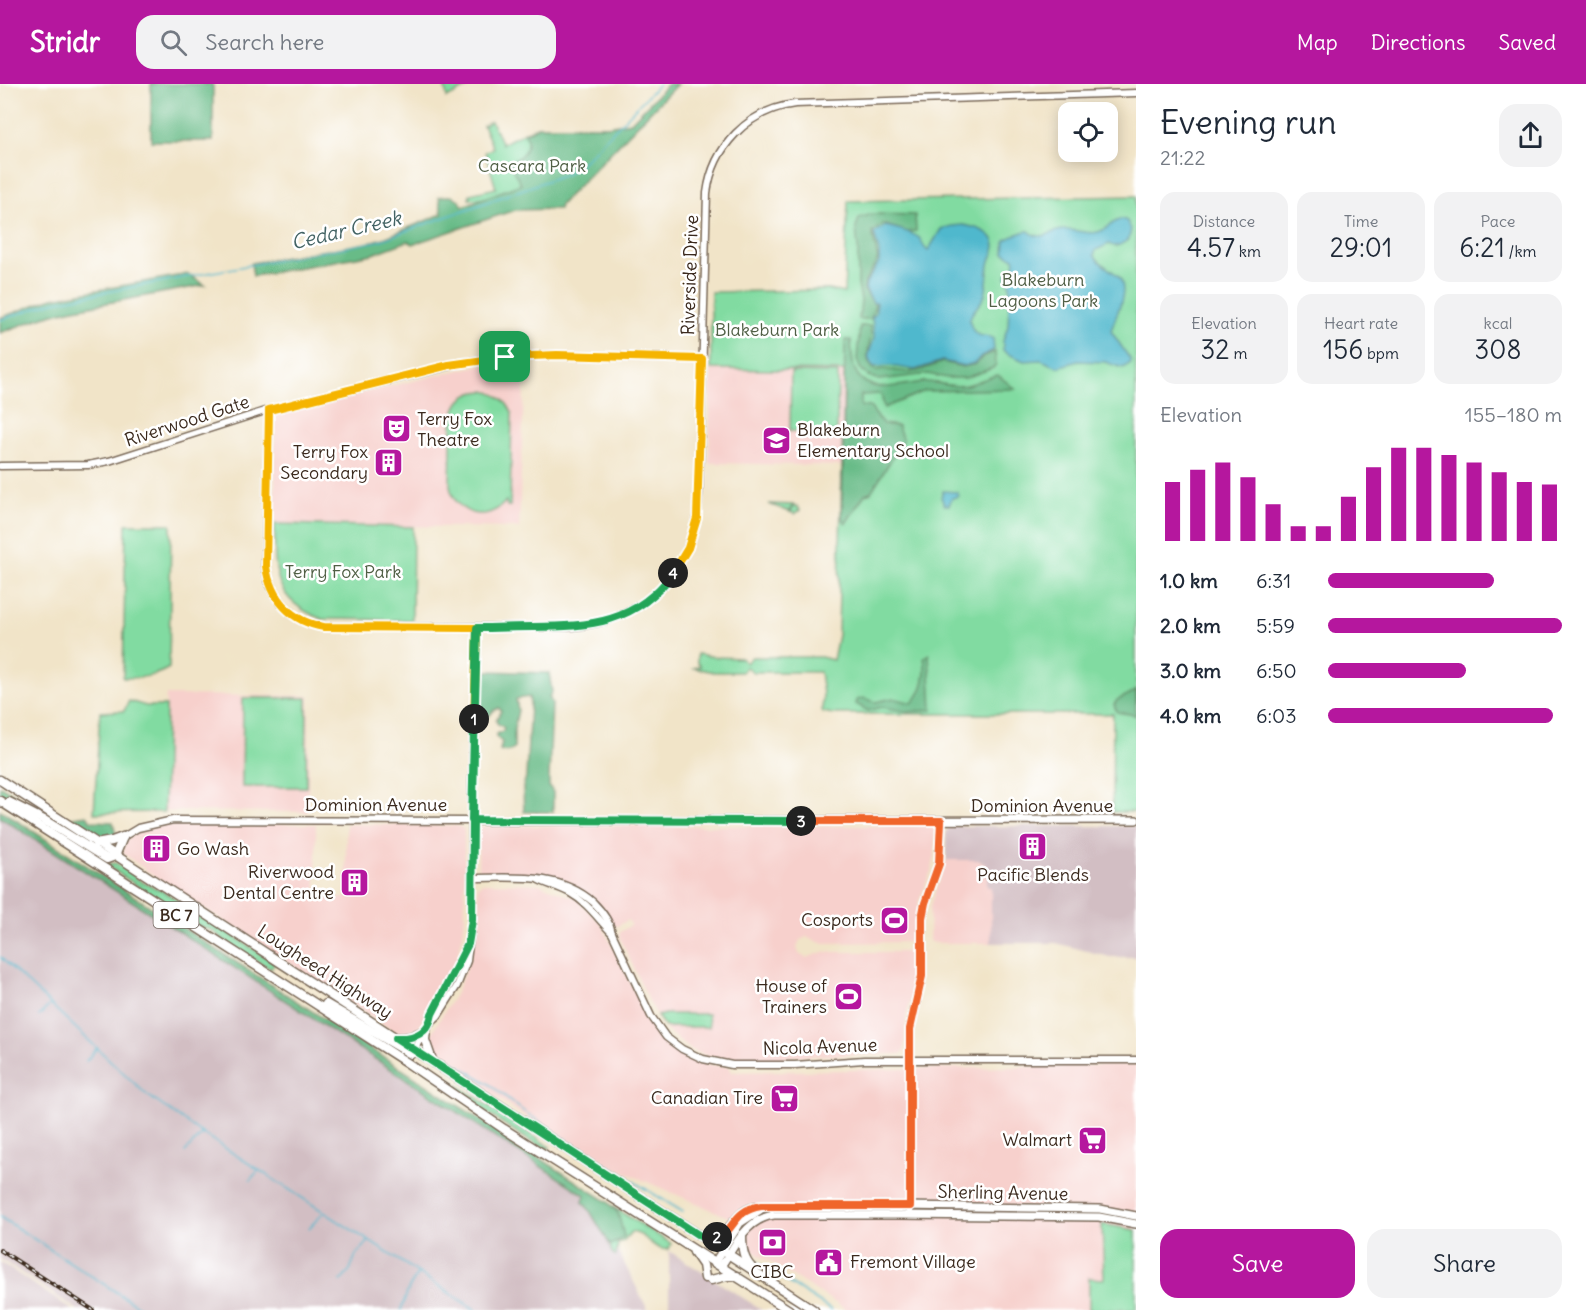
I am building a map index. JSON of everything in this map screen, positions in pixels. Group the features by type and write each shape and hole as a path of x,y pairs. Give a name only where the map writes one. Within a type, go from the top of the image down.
{"main road":[{"name":"Lougheed Highway","path":"0,780 396,1038 410,1055 434,1063 814,1310"},
{"name":"Lougheed Highway","path":"0,799 276,978 410,1055 504,1130 789,1310"},
{"path":"0,799 37,816 104,858 111,859 115,856 123,837"},
{"name":"Dominion Avenue","path":"472,820 1136,820"},
{"path":"96,844 123,837"},
{"path":"396,1038 410,1037 428,1026"},
{"path":"428,1026 424,1040 434,1063"},
{"name":"Sherling Avenue","path":"718,1264 740,1223 754,1212 773,1207 910,1206 1100,1209 1136,1216"},
{"path":"700,1236 719,1236 725,1233 737,1217 752,1207 773,1207"},
{"name":"Sherling Avenue","path":"725,1253 751,1224 774,1215 1099,1217 1136,1224"},
{"path":"742,1235 743,1251 747,1263 759,1275"},
{"path":"688,1245 700,1259 708,1279 737,1276"}],"street":[{"name":"Riverside Drive","path":"269,410 266,566 273,592 285,608 304,622 324,627 571,627 598,624 615,618 638,606 659,590 671,576 688,548 697,518 708,185 721,151 734,135 751,120 775,108 798,104 1136,93"},
{"name":"Riverwood Gate","path":"0,466 104,463 269,410 449,365 490,358 557,355 702,359"},
{"path":"410,1055 428,1026 468,944 472,920 477,628"},
{"name":"Dominion Avenue","path":"123,837 138,828 173,820 472,820"},
{"path":"910,1215 912,1018 922,976 922,918 939,864 941,821"},
{"name":"Nicola Avenue","path":"472,878 548,879 566,884 607,919 658,1028 673,1043 692,1054 712,1061 732,1065 795,1065 864,1060 1136,1060"},
{"name":"Nicola Avenue","path":"539,879 570,890 583,898 612,933"}],"shaded area":[{"path":"525,362 519,528 275,524 275,416 277,413 481,365"},
{"name":"Blakeburn Elementary School","path":"711,369 844,370 842,466 709,463"},
{"path":"166,695 309,696 308,812 164,811"},
{"path":"0,815 591,1198 648,1310 78,1310 0,1259"},
{"path":"316,824 316,898 346,898 346,824 458,826 464,829 465,917 463,935 456,961 447,981 418,1028 410,1034 398,1034 151,874 123,853 125,842 130,837 144,829 161,825"},
{"path":"484,826 932,826 935,830 935,856 919,901 917,937 914,942 821,943 807,937 800,940 797,947 799,954 806,958 823,952 911,952 915,954 916,979 906,1017 904,1051 901,1054 796,1056 766,1061 732,1061 690,1049 666,1030 650,1003 619,936 620,932 631,925 628,920 614,926 607,916 573,886 556,879 536,874 481,873 478,869 478,832"},
{"path":"951,826 1136,826 1136,957 1110,957 1056,943 991,943 991,887 987,887 987,866 980,860 946,860 946,831"},
{"path":"946,860 979,860 987,866 987,887 991,887 991,943 934,943 929,941 930,906"},
{"name":"Fremont Village","path":"483,883 539,884 575,898 601,923 655,1031 666,1043 682,1054 704,1064 730,1067 731,1072 1136,1065 1136,1310 847,1310 748,1248 728,1217 583,1154 518,1112 432,1053 429,1045 432,1032 456,993 470,959 477,925 478,888"},
{"path":"669,1251 762,1310 669,1310"},
{"path":"0,1262 73,1310 0,1310"}],"green space":[{"path":"151,84 213,84 213,141 151,141"},
{"path":"444,84 474,84 447,98"},
{"path":"668,84 677,84 560,205 559,209 515,210 413,244 408,241 373,254 253,276 251,263 367,243 442,214 439,197 453,197 463,206 521,184 509,163 524,151 527,143 525,133 538,126 607,126 631,122"},
{"name":"Cascara Park","path":"491,121 502,144 537,126 606,126 563,197 469,199 470,194 496,188 485,152 493,148 483,125"},
{"path":"1136,196 1136,812 1112,812 1113,714 833,714 822,712 823,694 820,672 753,672 746,667 742,672 714,672 694,668 700,666 697,662 697,654 741,658 746,663 752,657 821,657 833,660 838,635 844,371 711,369 711,292 829,290 844,293 848,201"},
{"path":"872,214 915,215 916,231 907,232 883,224 872,232 878,259 865,282 864,290 875,305 871,319 859,319 861,300 858,285 856,228 859,218"},
{"path":"188,274 205,285 69,310 0,333 0,318 53,298"},
{"path":"860,326 870,326 868,360 875,370 918,371 943,362 963,367 976,364 983,356 995,352 996,364 993,368 965,378 947,378 928,374 879,380 868,376 860,368 857,359"},
{"path":"845,340 851,340 853,363 857,374 872,385 887,387 925,382 962,386 998,375 1015,389 925,391 884,408 881,394 861,395 861,406 870,407 883,424 898,426 903,441 871,492 865,494 846,523 842,519"},
{"path":"791,372 838,373 837,432 790,431"},
{"path":"485,391 502,399 512,413 510,506 507,506 506,501 498,508 481,514 465,510 453,496 450,486 451,443 453,415 460,401 474,392"},
{"path":"769,504 793,505 791,512 793,506 797,506 800,510 795,514"},
{"path":"126,524 171,524 169,668 135,678 123,678"},
{"name":"Terry Fox Park","path":"275,524 413,527 412,620 322,619 293,603 279,582 276,570"},
{"path":"929,654 932,710 908,712 882,707 868,711 856,704 857,700 863,698 876,702 893,698 912,703 922,687 925,675 924,657"},
{"path":"486,671 549,673 552,692 549,697 552,703 549,786 553,792 553,812 524,812 523,787 526,777 529,697 516,699 518,710 514,729 514,748 511,750 506,752 500,750 502,742 496,737 496,734 504,728 496,720 501,711 499,708 494,710 485,721 478,722 479,678 481,673"},
{"path":"1136,691 1136,715 1117,712 1114,705 1117,700"},
{"path":"243,698 307,698 306,787 242,787"},
{"path":"129,701 146,706 166,706 164,812 94,813 100,712 124,711"},
{"path":"0,786 30,805 28,807 0,793"},
{"path":"0,810 608,1202 618,1213 624,1236 610,1245 583,1202 585,1195 0,817"},
{"path":"29,814 107,864 116,863 142,882 165,892 275,963 271,969 240,952 211,930 198,926"},
{"path":"87,815 91,821 113,822 116,835 101,839 73,817"},
{"path":"708,1014 709,1027 665,1027 657,1016"},
{"path":"422,1061 550,1147 548,1149 530,1141 499,1121 426,1069"},
{"path":"610,1205 669,1242 671,1244 669,1249 659,1248 637,1233 631,1232 618,1243 616,1256 612,1253 610,1245 617,1242 618,1213"},
{"path":"1102,1224 1136,1230 1136,1310 1089,1310 1089,1278 1104,1279"}],"water":[{"path":"1123,219 1127,221 1131,229 1129,239 1117,246 1109,244 1096,250 1094,255 1121,279 1123,293 1111,331 1131,363 1123,368 1105,362 1078,361 1058,367 1041,360 1024,361 1006,353 1003,350 1003,341 1008,326 1010,285 1006,276 1015,261 1014,258 1004,253 1005,240 1026,231 1038,236 1064,230 1098,232"},
{"path":"963,225 984,231 994,242 995,247 985,293 970,320 975,333 993,338 994,350 981,356 975,363 964,366 942,361 915,370 890,366 874,367 868,356 874,336 872,316 875,315 877,303 873,303 865,289 866,283 879,262 874,233 885,226 904,231 918,237 928,251 941,229"},
{"path":"943,491 957,492 959,496 952,498 949,505 944,505 941,497"}],"waterway":[{"name":"Cedar Creek","path":"0,320 53,302 378,241 566,174 579,166 659,84"},
{"path":"0,957 147,1095 200,1132 476,1310"},
{"path":"39,1016 50,1005"},
{"path":"86,1061 97,1048"},
{"path":"441,1055 488,1083 522,1110 574,1145 683,1212"},
{"path":"185,1152 203,1133"},
{"path":"250,1180 259,1170"},
{"path":"309,1228 323,1213"},
{"path":"0,1217 144,1310"},
{"path":"341,1281 349,1272 356,1255 369,1241"},
{"path":"756,1262 831,1310"},
{"path":"401,1310 409,1288 418,1273"}],"railway":[{"path":"0,1250 93,1310"}],"place":[{"name":"Terry Fox Theatre","path":"396,429"},
{"name":"Blakeburn Elementary School","path":"776,440"},
{"name":"Terry Fox Secondary","path":"389,462"},
{"name":"Pacific Blends","path":"1033,846"},
{"name":"Go Wash","path":"156,849"},
{"name":"Riverwood Dental Centre","path":"355,882"},
{"name":"Cosports","path":"894,920"},
{"name":"House of Trainers","path":"848,996"},
{"name":"Canadian Tire","path":"784,1098"},
{"name":"Walmart","path":"1093,1140"},
{"name":"CIBC","path":"772,1243"},
{"name":"Fremont Village","path":"829,1262"}],"route":[{"path":"505,357 449,365 269,410 266,566 273,592 280,603 304,622 324,627 477,628 477,636 472,783 471,933 468,944 426,1030 410,1037 396,1038 700,1236 719,1236 725,1233 743,1211 752,1207 910,1206 910,1029 922,976 922,918 939,864 941,821 472,820 472,783 473,736 477,628 582,627 607,621 632,610 659,590 680,562 693,535 699,501 702,359 557,355 505,357"}],"park label":[{"name":"Blakeburn Lagoons Park","path":"1043,290"},
{"name":"Blakeburn Park","path":"777,330"}]}
